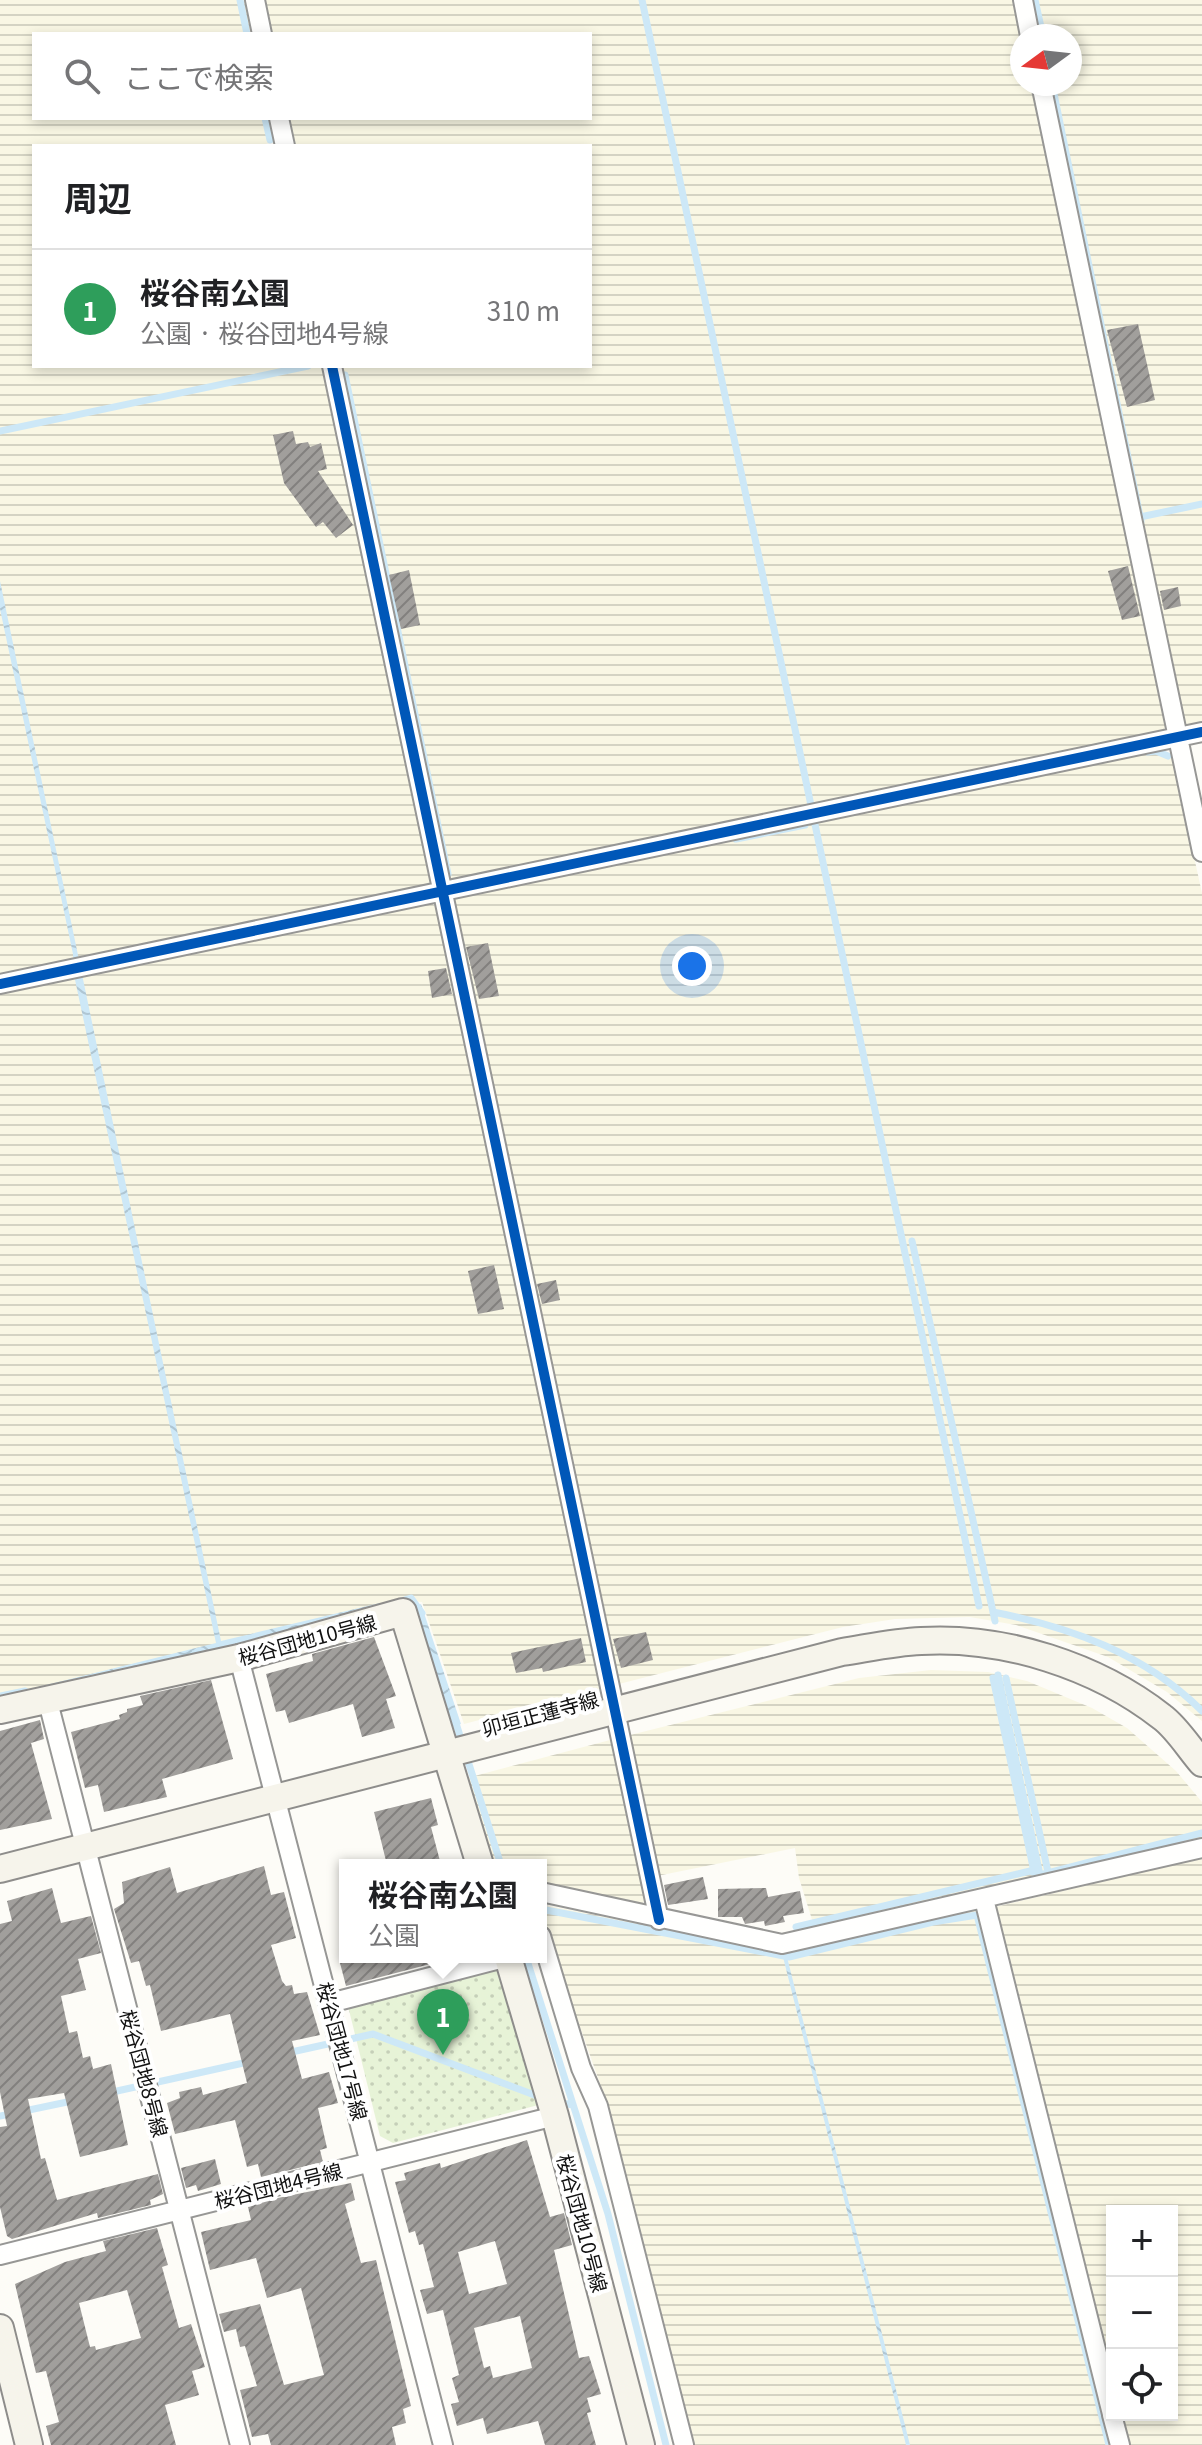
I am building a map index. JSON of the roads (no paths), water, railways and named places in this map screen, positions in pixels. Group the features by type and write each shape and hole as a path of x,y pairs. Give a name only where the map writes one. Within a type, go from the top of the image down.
{"main road":[{"name":"桜谷団地10号線","path":"0,1710 239,1658 403,1612 478,1859"},
{"name":"卯垣正蓮寺線","path":"0,1869 842,1652 921,1641 978,1642 1046,1657 1109,1684 1164,1718 1202,1763"},
{"name":"桜谷団地10号線","path":"510,1963 555,2116 641,2445"},
{"path":"0,2328 29,2445"}],"street":[{"path":"255,0 262,32"},
{"path":"1023,0 1028,24"},
{"path":"1044,96 1202,852"},
{"path":"279,120 285,144"},
{"path":"332,368 659,1920"},
{"path":"0,984 1202,732"},
{"name":"桜谷団地17号線","path":"239,1658 372,2160 443,2445"},
{"name":"桜谷団地8号線","path":"48,1702 240,2445"},
{"path":"547,1893 659,1920 782,1944 1202,1848"},
{"path":"984,1899 1106,2390"},
{"path":"547,1956 581,2068 598,2106 684,2445"},
{"path":"330,2003 485,1963"},
{"name":"桜谷団地4号線","path":"0,2255 555,2116"},
{"path":"1114,2421 1120,2445"}],"water":[{"path":"0,581 221,1641 380,1603 382,1609 39,1692 35,1689 38,1687 216,1643 74,975 73,954 0,609"},
{"path":"421,1604 461,1724 451,1727 412,1607"},
{"path":"783,1957 787,1957 910,2445 906,2445"}],"waterway":[{"path":"240,0 247,32"},
{"path":"642,0 979,1606"},
{"path":"1035,0 1040,24"},
{"path":"1054,96 1141,521"},
{"path":"265,120 270,140"},
{"path":"0,431 299,368"},
{"path":"345,375 448,874"},
{"path":"1140,517 1202,504"},
{"path":"1148,752 1156,751 1168,756"},
{"path":"736,839 805,825"},
{"path":"912,1241 995,1621"},
{"path":"398,1602 411,1598 422,1613"},
{"path":"993,1612 1051,1626 1105,1646 1156,1674 1202,1711"},
{"path":"998,1675 1040,1875"},
{"path":"993,1678 1033,1867"},
{"path":"1006,1678 1048,1872"},
{"path":"0,1696 25,1691"},
{"path":"455,1720 499,1859"},
{"path":"796,1927 1030,1871 1040,1875 1202,1833"},
{"path":"547,1910 789,1957 933,1922 977,1915 1109,2445"},
{"path":"528,1963 608,2214 666,2445"},
{"path":"287,2053 373,2034 545,2099"},
{"path":"108,2093 248,2062"},
{"path":"0,2116 72,2101"},
{"path":"557,2102 573,2105"}],"place":[{"name":"桜谷南公園","path":"443,2055"}]}
